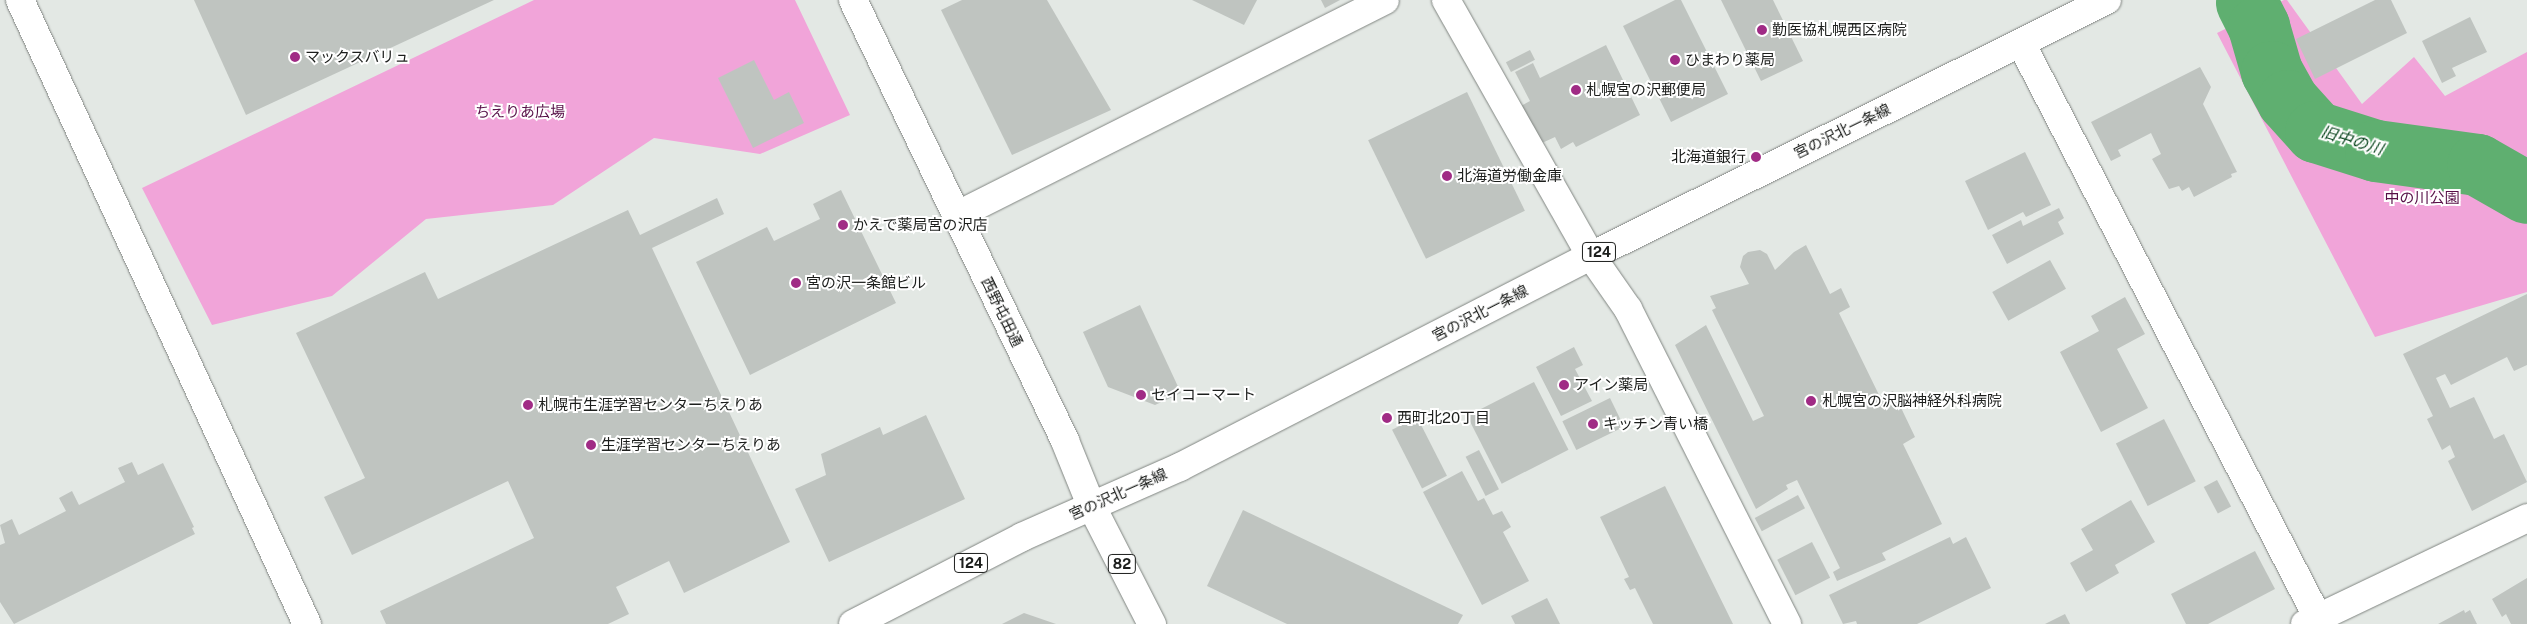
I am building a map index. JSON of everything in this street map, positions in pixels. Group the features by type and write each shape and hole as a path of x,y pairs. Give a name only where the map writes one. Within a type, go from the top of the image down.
{"street":[{"path":"20,0 307,624"},
{"name":"西野屯田通","path":"853,0 1064,441 1091,505 1152,624"},
{"path":"956,216 1385,0"},
{"path":"1446,0 1591,256 1628,309 1787,624"},
{"name":"宮の沢北一条線","path":"853,624 1091,505 1180,467 1591,256 2107,0"},
{"path":"2021,43 2315,622 2527,518"}],"green space":[{"name":"ちえりあ広場","path":"534,0 795,0 850,115 760,154 654,138 553,205 426,219 332,296 212,325 142,188"},
{"name":"中の川公園","path":"2287,0 2362,104 2414,57 2445,96 2527,52 2527,292 2375,337 2217,33"}],"building":[{"name":"マックスバリュ","path":"194,0 494,0 246,115"},
{"path":"962,0 1047,0 1111,110 1012,155 941,10"},
{"path":"1192,0 1257,0 1244,25"},
{"path":"1321,0 1340,0 1325,8"},
{"name":"ひまわり薬局","path":"1675,0 1681,0 1728,94 1671,122 1623,26"},
{"name":"勤医協札幌西区病院","path":"1721,0 1773,0 1803,61 1761,81"},
{"path":"2375,0 2391,0 2407,33 2315,79 2296,39"},
{"path":"2470,17 2487,52 2452,68 2456,76 2442,83 2422,41"},
{"name":"札幌宮の沢郵便局","path":"1606,45 1640,115 1576,147 1573,142 1561,149 1555,137 1542,143 1519,107 1530,101 1515,72 1533,63 1540,78"},
{"path":"1530,50 1535,60 1511,72 1506,62"},
{"path":"754,60 774,100 789,92 804,123 753,148 718,78"},
{"path":"2200,67 2211,87 2203,104 2237,172 2231,174 2232,177 2194,197 2189,187 2182,191 2179,186 2169,189 2152,159 2161,154 2151,133 2118,150 2121,156 2111,161 2091,122"},
{"name":"北海道労働金庫","path":"1467,92 1525,211 1426,259 1368,140"},
{"path":"2025,152 2051,205 2026,217 2023,212 1988,230 1965,181"},
{"name":"宮の沢一条館ビル","path":"841,190 896,303 750,375 696,262 767,227 774,241 820,219 813,204"},
{"name":"札幌市生涯学習センターちえりあ","path":"717,198 724,214 652,248 790,542 684,593 669,561 616,587 629,614 608,624 386,624 380,611 534,538 508,481 352,555 324,497 365,478 296,333 425,272 438,299 628,210 640,235"},
{"path":"2059,208 2064,218 2058,222 2064,234 2007,264 1992,235 2021,220 2023,226"},
{"path":"1806,245 1830,294 1841,288 1850,307 1839,313 1880,397 1893,391 1915,437 1903,444 1942,524 1882,553 1886,560 1837,581 1833,572 1840,568 1797,480 1786,485 1788,489 1756,509 1675,345 1706,325 1753,421 1764,416 1712,310 1716,308 1710,296 1749,284 1740,267 1743,256 1748,252 1760,250 1767,254 1775,270 1794,252"},
{"path":"2050,260 2066,289 2008,321 1992,292"},
{"path":"2527,294 2527,365 2514,371 2507,357 2451,385 2445,374 2436,378 2450,408 2474,397 2494,439 2504,434 2527,482 2472,511 2448,461 2455,457 2450,445 2442,450 2427,419 2433,416 2403,354"},
{"path":"2125,297 2145,334 2117,349 2148,408 2101,432 2060,352 2099,331 2091,316"},
{"path":"1140,305 1181,393 1155,405 1108,387 1083,332"},
{"name":"アイン薬局","path":"1574,347 1583,365 1575,369 1592,401 1561,416 1536,367"},
{"path":"1534,382 1569,450 1502,484 1467,416"},
{"name":"キッチン青い橋","path":"1610,398 1624,427 1576,450 1562,421"},
{"path":"926,415 965,499 829,562 795,489 826,475 821,454 880,427 883,435"},
{"path":"1417,417 1447,476 1422,489 1392,430"},
{"path":"2164,419 2196,481 2148,506 2116,444"},
{"path":"1479,450 1499,489 1486,496 1466,457"},
{"path":"132,462 138,475 163,463 194,527 192,528 195,534 14,624 0,602 0,545 5,543 0,525 12,519 19,535 66,511 59,498 72,491 79,505 125,482 118,468"},
{"path":"1462,471 1478,501 1484,498 1493,515 1502,511 1511,527 1503,532 1529,581 1482,605 1423,492"},
{"path":"2217,480 2231,506 2218,514 2204,487"},
{"path":"1665,486 1733,624 1653,624 1635,588 1630,590 1624,579 1629,577 1600,517"},
{"path":"1798,495 1805,508 1762,531 1755,518"},
{"path":"2131,500 2155,542 2115,565 2119,573 2086,592 2070,563 2093,550 2081,529"},
{"path":"1243,510 1463,615 1458,624 1287,624 1207,586"},
{"path":"1950,537 1953,544 1966,537 1991,588 1917,624 1857,624 1856,621 1843,624 1829,595"},
{"path":"1812,542 1830,578 1795,595 1777,560"},
{"path":"2255,551 2275,589 2208,624 2186,624 2171,594"},
{"path":"2527,578 2527,624 2511,624 2506,614 2502,617 2492,599"},
{"path":"1547,598 1560,624 1515,624 1511,616"},
{"path":"2464,610 2465,613 2470,610 2477,624 2438,624"},
{"path":"1024,613 1056,624 1002,624"},
{"path":"2065,614 2070,624 2045,624"}],"waterway":[{"name":"旧中の川","path":"2247,3 2259,27 2272,72 2288,101 2316,132 2376,151 2478,165 2527,193"}],"place":[{"name":"勤医協札幌西区病院","path":"1762,30"},
{"name":"マックスバリュ","path":"295,57"},
{"name":"ひまわり薬局","path":"1675,60"},
{"name":"札幌宮の沢郵便局","path":"1576,90"},
{"name":"北海道銀行","path":"1756,157"},
{"name":"北海道労働金庫","path":"1447,176"},
{"name":"かえで薬局宮の沢店","path":"843,225"},
{"name":"宮の沢一条館ビル","path":"796,283"},
{"name":"アイン薬局","path":"1564,385"},
{"name":"セイコーマート","path":"1141,395"},
{"name":"札幌宮の沢脳神経外科病院","path":"1811,401"},
{"name":"札幌市生涯学習センターちえりあ","path":"528,405"},
{"name":"西町北20丁目","path":"1387,418"},
{"name":"キッチン青い橋","path":"1593,424"},
{"name":"生涯学習センターちえりあ","path":"591,445"}]}
